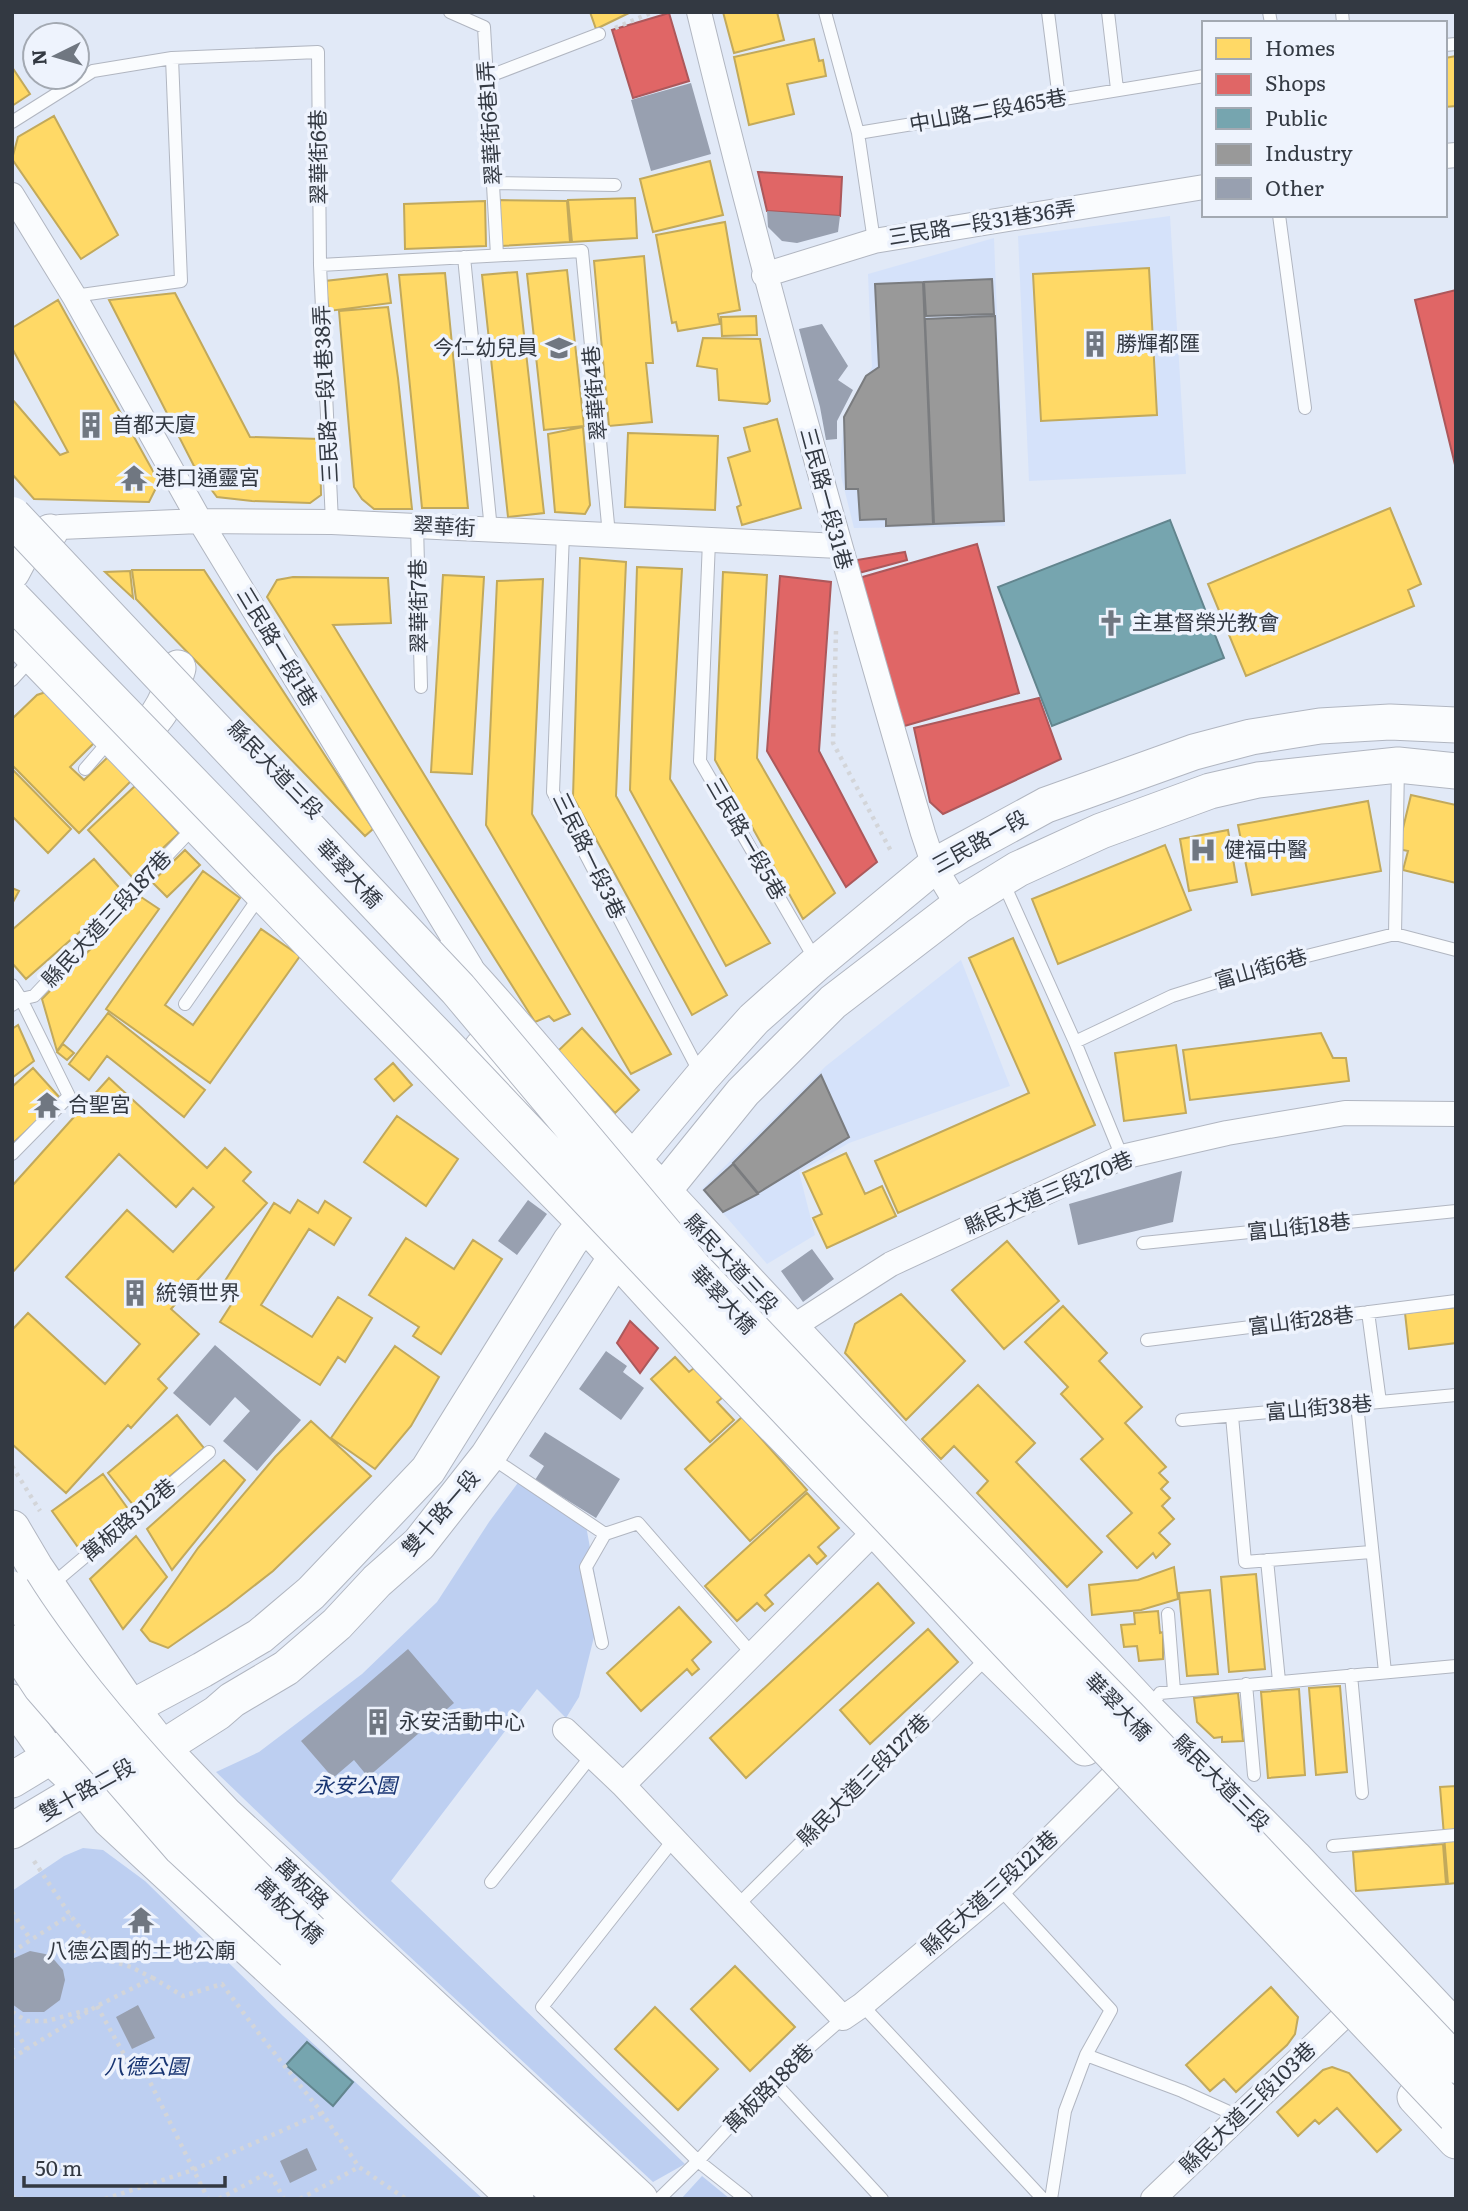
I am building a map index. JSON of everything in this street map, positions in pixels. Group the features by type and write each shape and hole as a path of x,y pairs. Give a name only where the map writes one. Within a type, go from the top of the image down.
{"highway":[{"path":"12,517 50,532"},
{"name":"華翠大橋","path":"12,517 458,989 693,1269 847,1431 1137,1727 1456,2064"},
{"path":"12,556 121,665 483,1049 550,1143 563,1183 585,1223"},
{"name":"華翠大橋","path":"12,599 445,1046 1456,2115"}],"street":[{"name":"三民路一段31巷","path":"699,12 764,275 848,580 934,866 958,906"},
{"name":"三民路一段31巷36弄","path":"764,275 874,241 1202,187"},
{"path":"12,195 74,296"},
{"name":"三民路一段1巷","path":"74,296 200,521 488,994"},
{"name":"縣民大道三段","path":"12,493 488,994 625,1170 791,1328 1161,1701 1294,1857 1456,2029"},
{"name":"翠華街","path":"50,532 60,527 200,521 332,523 839,546"},
{"path":"12,572 20,557 50,532"},
{"path":"19,657 112,738 585,1223 708,1358 876,1530 990,1655 1113,1776 1456,2141"},
{"path":"112,738 128,739 150,725 170,696 178,668"},
{"name":"三民路一段","path":"625,1170 702,1077 754,1020 817,962 934,866 1046,806 1194,752 1251,737 1320,726 1390,722 1456,725"},
{"path":"1251,737 1258,780"},
{"name":"三民路一段","path":"656,1202 743,1093 833,1002 958,906 1000,878 1101,831 1210,791 1258,780 1398,765 1456,771"},
{"name":"縣民大道三段270巷","path":"791,1328 891,1264 1122,1157 1227,1133 1345,1113 1456,1114"},
{"name":"雙十路一段","path":"131,1708 260,1636 312,1593 428,1470 519,1323 585,1223 625,1170"},
{"name":"雙十路一段","path":"162,1748 217,1713 232,1700 286,1668 419,1544 488,1456 616,1257 656,1202"},
{"path":"708,1358 736,1369 757,1362 778,1346 791,1328"},
{"name":"萬板路","path":"12,1528 131,1708 162,1748 225,1814 640,2199"},
{"path":"623,1784 876,1530"},
{"path":"12,1621 36,1602 49,1587"},
{"name":"萬板大橋","path":"12,1589 36,1628 125,1741 211,1835 302,1942 564,2199"},
{"name":"萬板大橋","path":"12,1643 41,1687 181,1848 302,1942 380,1998 603,2199"},
{"name":"縣民大道三段121巷","path":"853,2011 1000,1889 1113,1776 1161,1701"},
{"path":"12,1702 50,1756 84,1788 110,1820 516,2199"},
{"path":"12,1780 131,1708"},
{"path":"565,1730 623,1784 738,1905 853,2011"},
{"name":"雙十路二段","path":"12,1832 84,1788 162,1748"},
{"name":"縣民大道三段103巷","path":"1153,2199 1342,2018"}],"lane":[{"name":"翠華街6巷1弄","path":"450,12 484,27 497,255"},
{"path":"825,12 858,133 874,241"},
{"path":"1048,12 1059,99"},
{"path":"1108,12 1117,89"},
{"path":"487,77 599,34"},
{"name":"翠華街6巷","path":"12,122 93,71 172,58 318,52 320,265"},
{"path":"74,296 181,281 172,58"},
{"name":"中山路二段465巷","path":"858,133 1202,75"},
{"path":"493,183 615,185"},
{"path":"1279,217 1305,408"},
{"name":"翠華街4巷","path":"497,255 582,251 609,536"},
{"path":"320,265 497,255"},
{"path":"464,257 491,530"},
{"name":"三民路一段1巷38弄","path":"320,265 332,523"},
{"name":"翠華街7巷","path":"417,525 421,687"},
{"name":"三民路一段3巷","path":"563,533 553,792 702,1077"},
{"name":"三民路一段5巷","path":"709,541 701,761 817,962"},
{"path":"85,769 112,738"},
{"path":"1395,934 1398,765"},
{"name":"縣民大道三段187巷","path":"17,1002 34,996 197,824"},
{"path":"1000,878 1075,1042 1122,1157"},
{"path":"184,1003 262,893"},
{"name":"富山街6巷","path":"1075,1042 1172,996 1271,964 1395,934 1456,950"},
{"path":"12,985 17,1002 69,1096 12,1154"},
{"name":"富山街18巷","path":"1143,1243 1456,1211"},
{"name":"富山街28巷","path":"1147,1340 1456,1301"},
{"path":"1368,1312 1380,1402"},
{"name":"富山街38巷","path":"1182,1420 1456,1395"},
{"path":"1357,1404 1385,1672"},
{"path":"1232,1416 1245,1562 1371,1552"},
{"name":"萬板路312巷","path":"49,1587 209,1452"},
{"path":"488,1456 605,1534"},
{"path":"602,1643 586,1567 605,1534 638,1523 753,1655"},
{"path":"1267,1560 1279,1681"},
{"path":"1168,1614 1161,1701 1246,1684 1456,1666"},
{"name":"縣民大道三段127巷","path":"738,1905 990,1655"},
{"path":"1351,1675 1362,1793"},
{"path":"1246,1684 1254,1775"},
{"path":"491,1882 592,1755"},
{"path":"1333,1846 1456,1835"},
{"path":"674,1839 542,2007 698,2161 746,2199"},
{"path":"1000,1889 1111,2010 1086,2055 1065,2111 1051,2199"},
{"path":"853,2011 1043,2199"},
{"name":"萬板路188巷","path":"659,2199 698,2161 772,2080 853,2011"},
{"path":"1086,2055 1182,2091 1240,2117"},
{"path":"772,2080 882,2199"}],"path":[{"path":"599,34 653,12"},
{"path":"848,580 837,621 833,743 892,853"},
{"path":"34,1861 70,1915 105,1959 131,1967 183,1996 222,1984 322,2113 359,2167 406,2199"},
{"path":"12,1912 31,1940"},
{"path":"12,1952 70,1915"},
{"path":"12,2058 97,2006 153,1978"},
{"path":"12,2012 27,2021 47,2021 97,2006"},
{"path":"97,2006 136,2076 145,2073 208,2199"},
{"path":"12,2025 27,2049"},
{"path":"105,2199 193,2171 322,2113"},
{"path":"300,2199 359,2167"},
{"path":"219,2199 269,2172 284,2199"},
{"path":"12,2197 23,2199"}],"shaded area":[{"path":"1170,216 1186,474 1029,481 1018,236"},
{"path":"994,238 1005,526 854,528 841,476 841,453 844,417 872,367 868,274"},
{"path":"961,960 1010,1086 849,1143 799,1172 815,1235 767,1264 702,1189 826,1066"}],"green space":[{"name":"永安公園","path":"520,1480 585,1520 601,1609 579,1697 566,1718 537,1689 391,1881 685,2164 653,2182 368,1918 216,1772 259,1752 362,1674 437,1602"},
{"name":"八德公園","path":"83,1848 103,1850 145,1881 283,2016 483,2199 12,2199 12,2051 15,2049 12,2045 12,1891 64,1856"},
{"path":"702,2176 730,2199 681,2199"}],"building: Homes":[{"path":"590,12 631,12 596,29"},
{"path":"723,12 777,12 784,40 734,53"},
{"path":"814,39 826,76 787,84 794,114 749,125 734,57"},
{"path":"1456,56 1456,106 1447,107 1447,58"},
{"path":"12,67 21,80 21,91 28,91 30,94 12,106"},
{"path":"54,116 118,235 81,259 12,159 18,137"},
{"path":"710,161 723,215 653,232 640,179"},
{"path":"635,198 637,238 572,242 568,200"},
{"path":"499,200 567,201 570,242 501,246"},
{"path":"485,201 486,246 405,249 404,204"},
{"path":"725,222 740,310 718,314 720,324 678,331 676,322 672,323 656,235"},
{"path":"644,256 653,363 646,363 652,422 609,426 594,261"},
{"name":"勝輝都匯","path":"1149,268 1157,415 1041,421 1033,274"},
{"path":"567,270 584,426 544,430 527,274"},
{"path":"517,272 544,513 508,517 482,275"},
{"path":"445,273 468,508 422,508 399,275"},
{"path":"387,274 391,303 329,311 325,281"},
{"path":"175,293 250,437 320,439 321,495 310,503 217,497 195,468 109,300"},
{"name":"首都天廈","path":"58,300 159,482 149,502 34,499 12,474 12,399 60,455 68,452 12,348 12,328"},
{"path":"388,307 412,509 374,509 362,499 354,487 339,311"},
{"path":"756,316 757,335 722,336 721,317"},
{"path":"703,338 760,339 770,401 767,404 719,400 717,369 697,366"},
{"path":"777,419 801,508 742,525 737,507 741,505 728,458 750,451 744,428"},
{"path":"583,427 590,505 585,514 555,512 548,434"},
{"path":"628,433 718,436 715,510 625,507"},
{"path":"1390,508 1421,584 1408,590 1414,606 1246,676 1208,584"},
{"path":"580,558 626,562 616,796 727,995 692,1015 573,797"},
{"path":"637,567 682,569 670,779 770,943 726,966 630,790"},
{"path":"132,570 204,570 373,829 365,836 136,599"},
{"path":"130,571 133,598 105,572"},
{"path":"723,572 767,575 757,758 835,893 803,919 715,760"},
{"path":"443,575 484,577 472,774 431,772"},
{"path":"293,577 388,578 391,623 333,625 570,1014 554,1021 549,1016 535,1022 267,597 277,580"},
{"path":"543,579 532,814 671,1054 631,1074 486,825 497,581"},
{"path":"46,692 96,741 70,767 84,780 109,756 132,780 79,833 12,765 12,719 37,695"},
{"path":"12,769 71,829 48,853 12,816"},
{"path":"135,786 179,833 132,877 88,830"},
{"path":"1411,795 1456,805 1456,883 1403,870 1408,851 1398,849"},
{"path":"1368,801 1381,871 1252,895 1238,825"},
{"path":"1228,830 1237,882 1189,891 1180,839"},
{"path":"1165,845 1191,910 1058,964 1032,899"},
{"path":"185,850 200,865 167,897 152,882"},
{"path":"94,859 124,893 26,979 12,963 12,930"},
{"path":"203,871 240,898 165,1005 193,1025 261,929 300,956 210,1083 106,1009"},
{"path":"12,888 19,891 12,904"},
{"path":"141,897 159,909 57,1051 42,999"},
{"path":"1013,938 1095,1125 898,1213 875,1161 1029,1093 969,958"},
{"path":"108,1013 205,1090 184,1117 107,1056 89,1080 69,1064"},
{"path":"18,1025 34,1061 12,1078 12,1029"},
{"path":"582,1028 639,1090 615,1113 558,1051"},
{"path":"1321,1033 1333,1058 1346,1058 1349,1081 1190,1100 1183,1050"},
{"path":"63,1044 74,1053 67,1060 57,1052"},
{"path":"1176,1045 1186,1113 1124,1121 1115,1053"},
{"path":"393,1063 412,1085 394,1101 375,1079"},
{"path":"33,1068 61,1099 12,1144 12,1087"},
{"name":"統領世界","path":"109,1078 207,1168 225,1148 251,1172 243,1181 267,1203 171,1309 199,1334 158,1379 167,1388 131,1428 128,1425 66,1493 12,1444 12,1330 28,1313 105,1384 140,1344 66,1277 127,1210 173,1252 214,1207 193,1188 176,1207 119,1154 12,1273 12,1186"},
{"path":"397,1116 458,1159 426,1206 364,1162"},
{"path":"846,1153 865,1194 882,1186 896,1216 827,1248 813,1218 822,1214 803,1173"},
{"path":"298,1200 318,1213 325,1201 351,1218 334,1245 309,1229 261,1305 312,1337 338,1297 372,1318 345,1362 338,1357 320,1385 220,1322 238,1294 223,1284 274,1203 290,1213"},
{"path":"406,1238 454,1269 473,1240 502,1259 441,1354 413,1336 419,1327 369,1295"},
{"path":"1007,1241 1059,1301 1004,1349 952,1290"},
{"path":"901,1294 965,1361 906,1420 845,1353 855,1324"},
{"path":"1063,1306 1107,1353 1099,1361 1142,1407 1125,1423 1166,1467 1159,1473 1168,1482 1161,1489 1170,1498 1162,1506 1174,1519 1159,1533 1170,1544 1156,1558 1153,1553 1137,1568 1107,1536 1132,1513 1081,1459 1103,1439 1061,1394 1068,1387 1025,1342"},
{"path":"1456,1307 1456,1343 1409,1349 1405,1313"},
{"path":"395,1346 439,1377 411,1426 375,1469 331,1438"},
{"path":"675,1357 689,1372 694,1368 722,1398 717,1402 734,1420 710,1442 651,1379"},
{"path":"978,1385 1035,1443 1016,1462 1102,1552 1067,1587 977,1493 988,1481 954,1446 941,1459 922,1439"},
{"path":"177,1415 204,1448 134,1506 108,1473"},
{"path":"742,1417 807,1490 750,1541 685,1469"},
{"path":"311,1421 371,1476 273,1571 227,1607 168,1648 150,1641 141,1630 198,1548 275,1457"},
{"path":"224,1460 245,1480 172,1570 147,1529"},
{"path":"103,1474 131,1513 80,1550 52,1511"},
{"path":"807,1493 839,1528 818,1547 826,1556 817,1564 809,1555 765,1595 773,1604 765,1611 757,1603 737,1621 705,1586"},
{"path":"136,1536 167,1577 123,1629 90,1579"},
{"path":"1174,1567 1178,1599 1141,1610 1092,1615 1089,1585 1138,1580"},
{"path":"1256,1574 1265,1669 1229,1672 1221,1577"},
{"path":"878,1583 914,1623 746,1778 710,1738"},
{"path":"1210,1590 1218,1674 1187,1676 1179,1593"},
{"path":"679,1607 711,1642 692,1660 699,1669 692,1675 687,1669 641,1711 607,1673"},
{"path":"1158,1611 1160,1633 1163,1632 1163,1659 1139,1661 1137,1646 1124,1647 1121,1625 1135,1624 1134,1613"},
{"path":"928,1629 958,1662 870,1744 840,1710"},
{"path":"1340,1686 1347,1772 1316,1775 1309,1688"},
{"path":"1299,1689 1305,1775 1268,1778 1261,1692"},
{"path":"1238,1693 1243,1741 1222,1742 1222,1737 1214,1738 1197,1722 1194,1698"},
{"path":"1456,1786 1456,1883 1448,1884 1440,1787"},
{"path":"1443,1844 1446,1884 1356,1891 1353,1852"},
{"path":"735,1966 795,2027 750,2071 691,2009"},
{"path":"1271,1987 1298,2017 1295,2034 1287,2045 1236,2092 1224,2079 1210,2091 1186,2065"},
{"path":"655,2007 718,2069 678,2110 615,2049"},
{"path":"1332,2067 1349,2073 1401,2130 1377,2152 1337,2108 1319,2124 1315,2120 1298,2136 1277,2112 1323,2070"}],"building: Shops":[{"path":"669,13 689,81 633,98 612,30"},
{"path":"758,172 842,177 840,216 767,211"},
{"path":"1456,290 1456,469 1415,300"},
{"path":"977,544 1019,693 901,727 859,578"},
{"path":"905,552 907,560 859,573 857,560"},
{"path":"780,576 831,582 819,751 877,862 846,887 767,751"},
{"path":"1039,698 1061,759 943,814 930,802 914,728"},
{"path":"630,1321 658,1348 640,1373 617,1343"}],"building: Public":[{"name":"主基督榮光教會","path":"1170,520 1224,658 1052,726 998,587"},
{"path":"307,2042 353,2082 333,2106 286,2065"}],"building: Industry":[{"path":"992,279 994,314 926,316 924,282"},
{"path":"923,282 933,524 886,526 886,519 860,520 858,489 846,489 844,417 866,376 879,367 875,284"},
{"path":"995,316 1004,521 934,524 925,319"},
{"path":"821,1075 849,1137 758,1193 733,1163"},
{"path":"733,1164 758,1194 723,1212 704,1190"}],"building: Other":[{"path":"691,83 711,154 651,171 631,100"},
{"path":"767,211 840,216 838,232 797,243 782,241 768,227"},
{"path":"822,324 848,366 838,380 853,390 837,421 837,439 826,440 799,329"},
{"path":"1182,1171 1173,1222 1078,1245 1069,1204"},
{"path":"528,1200 547,1214 517,1255 498,1241"},
{"path":"812,1249 834,1279 803,1302 781,1271"},
{"path":"215,1345 301,1420 257,1471 223,1441 250,1411 235,1397 210,1426 173,1393"},
{"path":"606,1351 627,1366 623,1372 644,1388 621,1420 579,1389"},
{"path":"545,1432 620,1479 596,1518 535,1480 544,1466 529,1456"},
{"name":"永安活動中心","path":"408,1649 454,1703 368,1777 354,1760 333,1778 301,1741"},
{"path":"30,1951 50,1955 63,1970 65,1980 60,2000 44,2012 23,2012 12,2004 12,1959"},
{"path":"138,2005 155,2038 132,2049 116,2017"},
{"path":"307,2148 317,2170 290,2183 280,2161"}],"place":[{"name":"勝輝都匯","path":"1095,344"},
{"name":"今仁幼兒員","path":"559,348"},
{"name":"首都天廈","path":"91,425"},
{"name":"港口通靈宮","path":"134,478"},
{"name":"主基督榮光教會","path":"1111,623"},
{"name":"健福中醫","path":"1203,850"},
{"name":"合聖宮","path":"47,1105"},
{"name":"統領世界","path":"135,1293"},
{"name":"永安活動中心","path":"378,1722"},
{"name":"八德公園的土地公廟","path":"141,1920"}]}
